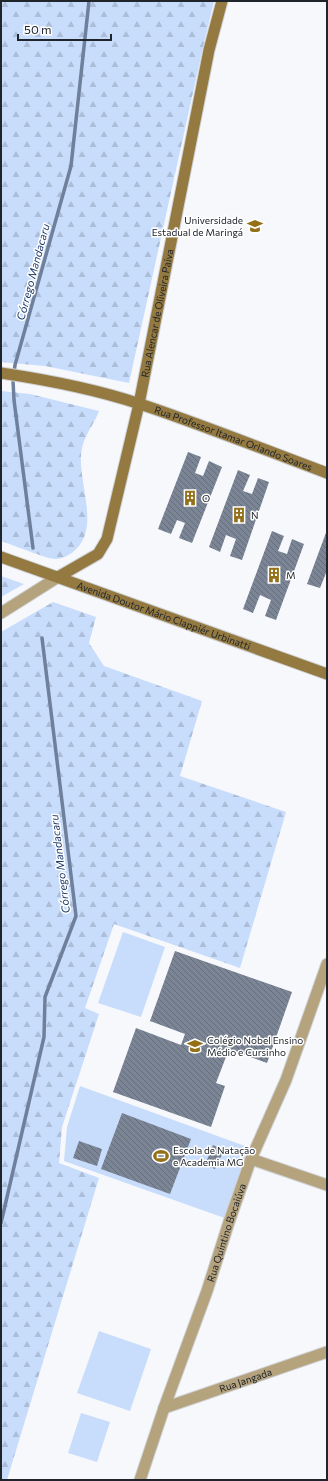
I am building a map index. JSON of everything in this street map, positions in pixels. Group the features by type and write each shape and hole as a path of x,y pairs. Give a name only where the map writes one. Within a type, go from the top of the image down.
{"main road":[{"name":"Rua Alencar de Oliveira Paiva","path":"58,577 98,554 107,539 139,404 209,50 222,1"},
{"path":"1,373 38,378 139,404"},
{"name":"Rua Professor Itamar Orlando Soares","path":"139,404 327,473"},
{"name":"Avenida Doutor Mário Clappiér Urbinatti","path":"1,557 327,674"}],"street":[{"path":"1,614 58,577"},
{"name":"Rua Quintino Bocaiúva","path":"140,1480 164,1408 207,1291 229,1222 252,1159 286,1080 327,964"},
{"path":"252,1159 327,1185"},
{"name":"Rua Jangada","path":"164,1408 327,1352"}],"green space":[{"path":"1,1 214,1 129,383 45,366 1,362"},
{"path":"1,391 30,394 99,411 83,443 81,456 81,468 87,507 86,532 81,543 73,552 63,558 52,559 1,541"},
{"path":"1,576 24,584 1,597"},
{"path":"53,602 96,617 89,643 104,666 202,701 180,776 286,812 240,968 114,924 85,1008 99,1014 62,1127 59,1163 99,1178 7,1480 1,1480 1,632"},
{"path":"123,932 165,947 141,1017 98,1003"},
{"name":"Escola de Natação e Academia MG","path":"80,1086 259,1151 233,1221 64,1161 67,1127"},
{"path":"99,1331 151,1349 130,1411 77,1393"},
{"path":"81,1413 110,1422 97,1462 68,1453"}],"building":[{"name":"O","path":"188,452 201,457 195,473 203,476 209,461 222,467 192,543 179,538 185,523 177,520 171,534 158,529"},
{"name":"N","path":"238,470 250,475 243,491 252,494 258,478 269,482 242,560 230,556 236,539 226,535 220,552 209,547"},
{"path":"327,530 327,573 320,588 307,584"},
{"name":"M","path":"272,531 284,536 278,551 287,554 292,539 304,544 276,620 265,616 271,600 260,595 253,613 243,609"},
{"path":"175,951 292,992 267,1063 229,1049 216,1083 225,1086 211,1127 113,1092 136,1028 181,1045 185,1034 150,1021"},
{"path":"122,1113 191,1139 170,1194 101,1169"},
{"path":"79,1141 102,1149 97,1166 73,1158"},
{"path":"213,1145 224,1150 215,1169 205,1165"}],"waterway":[{"name":"Córrego Mandacaru","path":"33,548 14,400 13,381 15,365 71,166 89,1"},
{"name":"Córrego Mandacaru","path":"1,1223 44,1037 45,997 76,916 42,638"}],"place":[{"name":"Universidade Estadual de Maringá","path":"255,226"},
{"name":"O","path":"190,498"},
{"name":"N","path":"239,515"},
{"name":"M","path":"274,575"},
{"name":"Colégio Nobel Ensino Médio e Cursinho","path":"195,1046"},
{"name":"Escola de Natação e Academia MG","path":"161,1156"}]}
